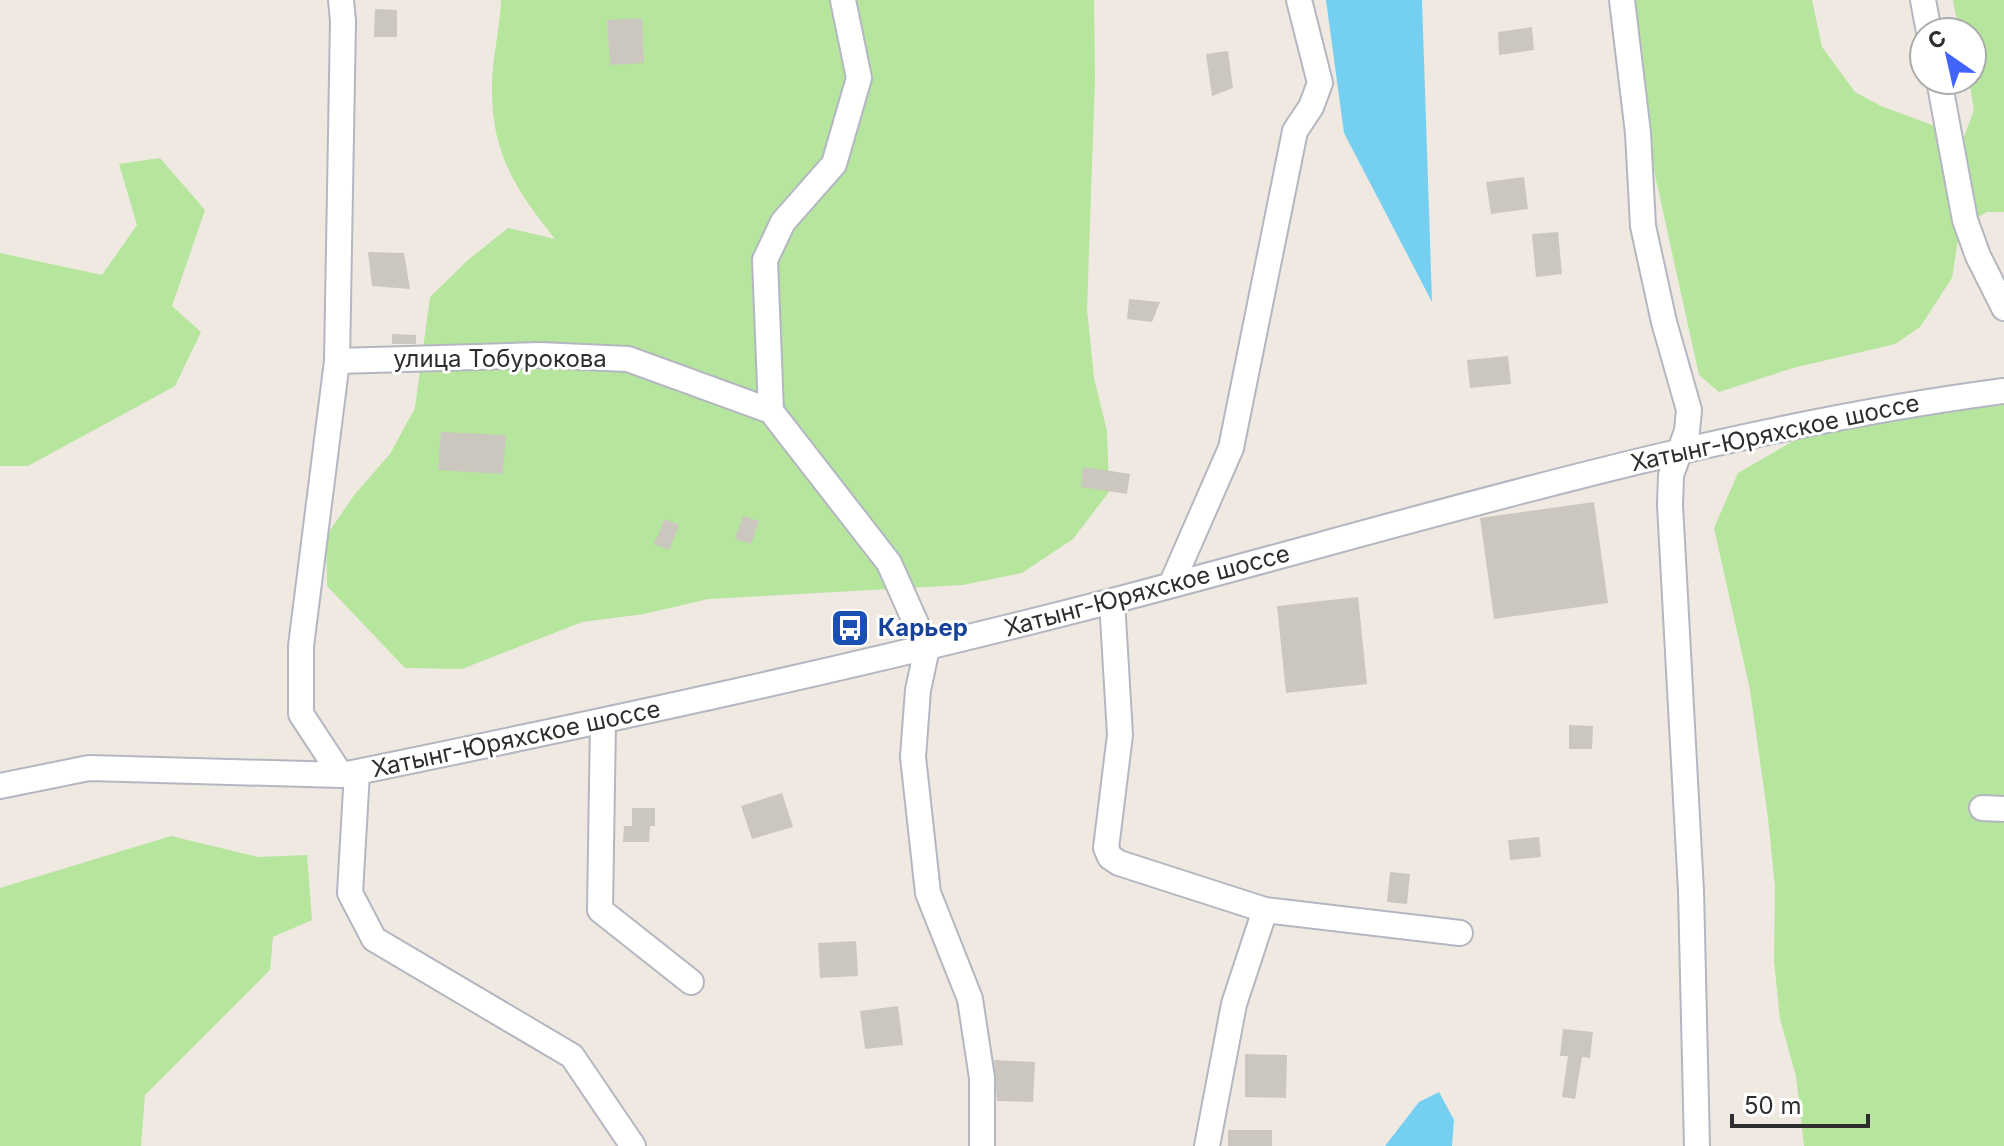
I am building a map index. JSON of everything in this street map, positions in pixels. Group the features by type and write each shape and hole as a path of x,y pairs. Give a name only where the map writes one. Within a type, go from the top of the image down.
{"street":[{"path":"341,0 337,361 301,646 301,714 349,774 350,893 374,939 572,1056 633,1146"},
{"path":"843,0 859,78 834,164 783,222 765,260 771,411 889,563 927,648 918,690 913,757 928,893 970,999 982,1078 982,1146"},
{"path":"1171,585 1231,448 1295,131 1311,107 1320,83 1299,0"},
{"path":"1622,0 1638,133 1643,226 1664,322 1689,410 1682,449 1671,475 1670,505 1691,891 1697,1146"},
{"path":"1942,96 1965,220 1978,256 2004,308"},
{"name":"улица Тобурокова","path":"337,361 540,355 628,359 771,411"},
{"name":"Хатынг-Юряхское шоссе","path":"0,786 89,768 349,774 927,648 1682,449 1907,404 2004,391"},
{"path":"1112,601 1120,735 1109,809 1106,848 1110,857 1119,863 1265,910 1460,933"},
{"path":"603,721 600,910 691,982"},
{"path":"1207,1146 1234,1004 1265,910"}],"green space":[{"path":"501,0 1094,0 1095,79 1087,309 1094,378 1107,431 1109,492 1073,539 1022,573 963,585 708,599 644,614 582,622 462,669 405,668 327,586 326,536 355,494 390,454 415,408 430,297 468,260 508,228 555,239 508,169 496,132 492,76"},
{"path":"1633,0 1812,0 1822,47 1855,92 1881,106 1964,137 1974,110 1972,96 1988,96 1988,16 1956,16 1953,0 2004,0 2004,212 1987,212 1960,227 1952,278 1920,327 1895,344 1793,368 1719,392 1699,375 1651,157"},
{"path":"160,158 205,210 172,306 201,332 175,386 28,466 0,466 0,253 102,275 137,225 119,164"},
{"path":"2004,405 2004,1146 1804,1146 1796,1076 1780,1019 1774,961 1775,887 1750,690 1714,528 1738,473 1795,440 1856,421"},
{"path":"171,836 258,857 307,855 312,920 273,937 270,970 145,1095 141,1146 0,1146 0,888"}],"water":[{"path":"1326,0 1422,0 1432,302 1344,133"},
{"path":"1439,1092 1454,1120 1452,1146 1385,1146 1419,1102"}],"building":[{"path":"375,9 397,10 397,37 374,37"},
{"path":"642,18 644,63 610,65 607,20"},
{"path":"1532,27 1534,50 1499,55 1498,32"},
{"path":"1228,51 1233,88 1212,96 1206,54"},
{"path":"1524,177 1528,209 1491,214 1486,182"},
{"path":"1558,232 1562,274 1536,277 1532,234"},
{"path":"368,252 404,253 410,289 372,286"},
{"path":"1129,299 1160,302 1152,322 1127,319"},
{"path":"392,334 416,335 416,344 392,344"},
{"path":"1508,356 1511,384 1470,388 1467,360"},
{"path":"441,432 506,435 503,474 438,470"},
{"path":"1083,467 1130,474 1127,494 1081,487"},
{"path":"1594,502 1608,603 1494,619 1480,518"},
{"path":"743,516 759,521 751,544 735,539"},
{"path":"665,519 679,525 669,550 654,544"},
{"path":"1358,597 1367,684 1286,693 1277,606"},
{"path":"1569,725 1593,726 1592,749 1569,749"},
{"path":"782,793 793,827 752,839 741,806"},
{"path":"632,808 655,808 655,826 650,826 649,842 623,842 624,826 632,826"},
{"path":"1539,837 1541,857 1510,860 1508,840"},
{"path":"1390,872 1410,874 1407,904 1387,902"},
{"path":"856,941 858,976 820,978 818,943"},
{"path":"898,1006 903,1045 865,1049 860,1011"},
{"path":"1563,1029 1593,1032 1590,1058 1582,1057 1575,1099 1562,1097 1568,1056 1560,1056"},
{"path":"1245,1054 1287,1055 1286,1098 1245,1097"},
{"path":"994,1060 1035,1062 1033,1102 997,1101"},
{"path":"1228,1130 1272,1130 1272,1146 1228,1146"}],"place":[{"name":"Карьер","path":"850,628"}]}
